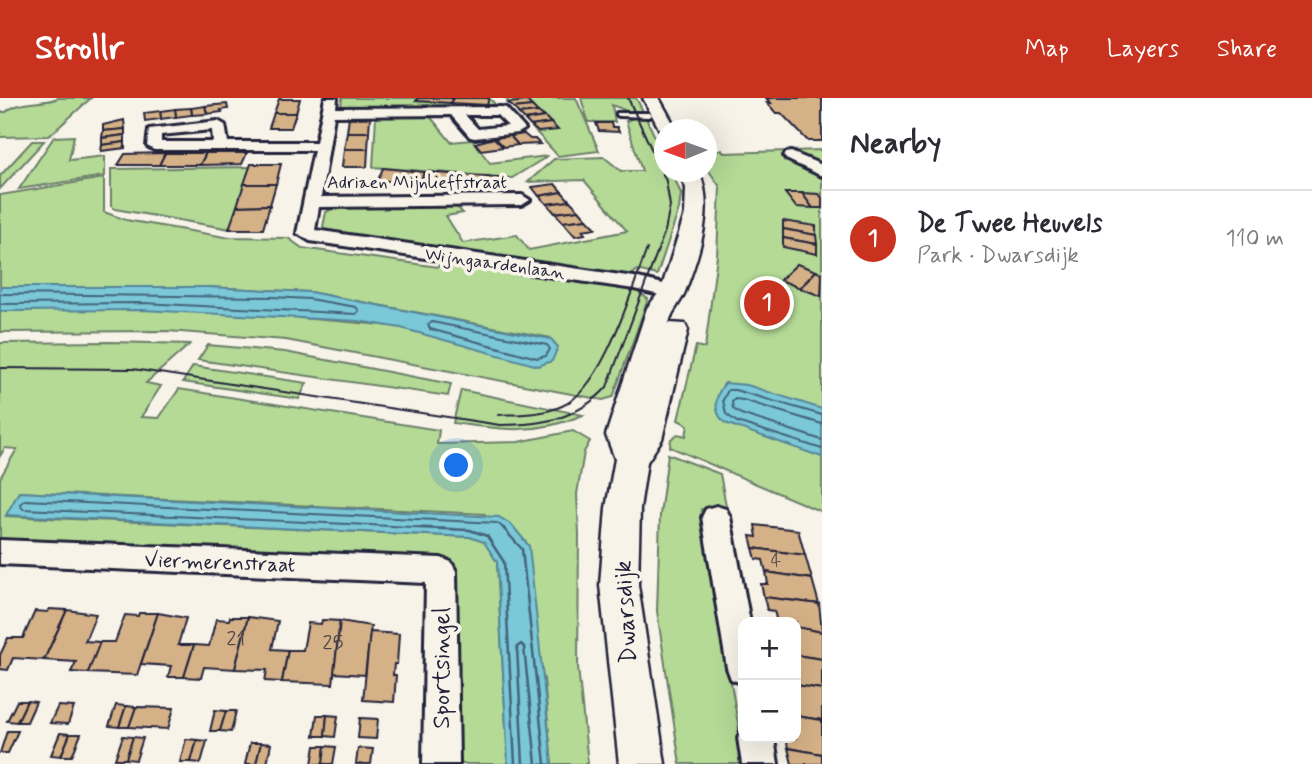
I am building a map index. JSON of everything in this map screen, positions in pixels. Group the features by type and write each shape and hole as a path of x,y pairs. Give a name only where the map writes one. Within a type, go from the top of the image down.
{"street":[{"path":"311,202 330,105 455,111"},
{"path":"220,146 322,146"},
{"path":"791,156 822,171"},
{"name":"Dwarsdijk","path":"642,764 619,585 623,508 631,459 646,439 679,312 673,292 696,214 696,188 693,182"},
{"name":"Adriaen Mijnlieffstraat","path":"311,202 522,200"},
{"name":"Wijngaardenlaan","path":"311,202 306,233 316,237 634,283 673,292"},
{"path":"716,517 738,640"},
{"name":"Viermerenstraat","path":"0,552 441,571"},
{"name":"Sportsingel","path":"441,571 441,764"},
{"path":"757,743 760,764"}],"lane":[{"path":"619,114 650,107"}],"green space":[{"path":"58,98 91,98 49,136 0,137 0,112 24,104"},
{"path":"342,98 489,98 501,110 341,108"},
{"path":"505,98 576,98 599,151 558,156"},
{"path":"581,98 636,98 644,113 632,113 612,105 615,122 588,122"},
{"path":"349,114 429,115 451,142 472,140 490,163 548,156 512,178 373,167 376,117 349,117"},
{"path":"636,117 646,118 654,135 654,182 676,182 681,194 679,209 657,275 637,270 631,276 330,234 323,227 326,212 341,205 456,206 463,213 446,216 463,243 517,235 529,250 627,231 584,180 528,182 554,159 604,157 621,171 642,171 626,121"},
{"path":"74,136 69,160 105,156 105,176 19,189 54,137"},
{"path":"32,141 44,141 0,189 0,176"},
{"path":"717,150 724,153 822,150 822,512 670,447 671,439 678,434 686,436 688,425 678,420 696,346 705,348 717,256 720,187 717,182"},
{"path":"252,167 231,229 115,209 111,206 111,169"},
{"path":"104,178 104,212 126,220 225,237 288,238 302,248 438,267 442,260 632,288 648,299 613,397 603,400 286,340 167,331 0,332 0,311 98,309 197,311 551,338 310,292 207,287 0,287 0,195"},
{"path":"0,343 190,344 146,383 161,386 141,417 159,418 179,389 439,430 437,444 518,442 573,431 590,441 584,452 577,494 578,667 588,764 552,764 544,679 485,514 19,492 6,516 470,537 485,542 497,562 508,764 458,764 455,575 449,558 0,544 0,478 17,449 5,448 0,456"},
{"path":"208,345 285,352 451,384 448,396 198,360"},
{"path":"193,366 307,383 299,399 183,382"},
{"path":"461,390 583,415 550,426 519,429 453,423"},
{"path":"668,454 720,474 727,511 701,509 738,723 738,743 741,743 745,764 680,764 657,611 660,515"}],"water":[{"path":"0,287 207,287 310,292 551,339 558,347 552,361 538,366 401,328 358,321 142,310 0,311"},
{"path":"725,383 747,385 822,409 822,457 725,423 718,414 716,404"},
{"path":"19,492 499,517 512,525 529,546 552,764 508,764 497,562 484,542 470,537 6,515"}],"building":[{"path":"418,98 453,98 451,103 416,101"},
{"path":"453,98 489,98 487,105 451,103"},
{"path":"766,98 822,98 822,141 808,141 781,113 776,113"},
{"path":"279,99 300,99 296,113 274,113"},
{"path":"527,101 532,106 514,108 508,103"},
{"path":"227,104 228,109 221,110 222,112 207,114 205,106"},
{"path":"205,106 207,114 192,115 191,108"},
{"path":"532,106 538,112 519,114 514,108"},
{"path":"191,108 192,115 176,117 175,109"},
{"path":"175,109 176,117 161,119 160,111"},
{"path":"160,111 161,119 145,121 144,113"},
{"path":"538,112 545,117 525,120 519,114"},
{"path":"274,113 296,113 291,128 269,128"},
{"path":"349,117 370,117 369,132 347,132"},
{"path":"545,117 551,123 531,126 525,120"},
{"path":"124,120 125,129 103,131 103,125"},
{"path":"551,123 558,130 538,132 531,126"},
{"path":"596,123 611,123 619,132 599,131"},
{"path":"125,129 125,135 102,138 103,131"},
{"path":"347,132 369,132 368,149 344,149"},
{"path":"524,134 540,144 518,145 510,136"},
{"path":"125,135 125,142 102,145 102,138"},
{"path":"510,136 518,145 503,147 494,138"},
{"path":"494,138 503,147 481,150 475,143"},
{"path":"125,142 125,148 101,151 102,145"},
{"path":"344,149 368,149 367,167 342,167"},
{"path":"165,153 206,153 200,165 159,165"},
{"path":"165,153 159,165 118,165 125,154"},
{"path":"206,153 247,153 242,164 200,165"},
{"path":"251,164 281,164 276,184 244,184"},
{"path":"383,168 424,172 420,184 378,180"},
{"path":"424,172 465,175 462,187 420,184"},
{"path":"465,175 508,179 506,191 462,187"},
{"path":"244,184 276,184 270,205 237,206"},
{"path":"555,184 562,192 539,196 532,187"},
{"path":"562,192 570,201 547,204 539,196"},
{"path":"785,193 802,193 813,208 796,207"},
{"path":"802,193 819,194 822,208 813,208"},
{"path":"570,201 579,210 555,213 547,204"},
{"path":"270,205 263,229 229,229 237,206"},
{"path":"579,210 587,219 563,222 555,213"},
{"path":"587,219 596,228 582,230 585,234 575,236 563,222"},
{"path":"783,221 816,226 816,235 783,229"},
{"path":"783,229 816,235 817,244 783,238"},
{"path":"783,238 817,244 817,254 783,247"},
{"path":"797,264 816,271 800,288 780,280"},
{"path":"816,271 822,274 821,296 800,288"},
{"path":"755,525 798,530 805,555 753,548 750,536 757,537"},
{"path":"753,548 805,555 812,579 766,572 763,560 756,559"},
{"path":"766,572 812,579 819,604 764,597 761,584 768,584"},
{"path":"764,597 819,604 822,632 801,628 801,617 776,617 774,611 767,610"},
{"path":"49,609 67,610 44,660 13,658 8,670 0,669 0,655 8,638 23,638 35,611 48,612"},
{"path":"67,610 96,614 85,641 100,642 88,673 71,672 76,662 44,660"},
{"path":"139,613 158,613 137,675 88,673 100,642 115,642 125,615 138,616"},
{"path":"158,613 186,618 178,645 194,645 184,677 168,677 171,666 141,664"},
{"path":"230,617 248,617 235,669 204,667 201,678 184,677 194,645 209,646 216,619 229,620"},
{"path":"248,617 278,621 272,649 288,650 282,682 265,681 267,670 235,669"},
{"path":"322,620 340,621 333,684 282,682 288,650 303,650 308,623 321,624"},
{"path":"340,621 371,626 365,675 334,673"},
{"path":"801,628 822,632 822,659 801,656"},
{"path":"370,632 399,634 397,664 394,664 393,675 396,675 394,702 363,700"},
{"path":"801,656 822,659 822,689 801,686"},
{"path":"801,686 822,689 822,720 801,717"},
{"path":"17,701 27,701 17,722 7,721"},
{"path":"27,701 36,702 27,722 17,722"},
{"path":"116,705 126,706 119,727 109,726"},
{"path":"58,706 74,707 68,724 50,723"},
{"path":"126,706 136,707 129,727 119,727"},
{"path":"136,707 174,708 168,729 129,727"},
{"path":"215,710 226,711 220,731 210,731"},
{"path":"226,711 236,711 231,732 220,731"},
{"path":"317,715 327,715 325,736 314,736"},
{"path":"327,715 338,716 335,737 325,736"},
{"path":"801,717 822,720 822,754 788,748 787,743 801,743"},
{"path":"360,718 378,719 376,739 358,738"},
{"path":"7,731 18,731 8,753 0,753"},
{"path":"60,733 70,734 61,756 51,755"},
{"path":"70,734 81,734 72,756 61,756"},
{"path":"123,736 133,737 126,759 115,759"},
{"path":"133,737 143,738 136,760 126,759"},
{"path":"186,739 197,740 191,762 180,762"},
{"path":"197,740 207,741 201,763 191,762"},
{"path":"250,743 261,743 256,764 245,764"},
{"path":"261,743 271,744 267,764 256,764"},
{"path":"315,746 325,746 323,764 312,764"},
{"path":"325,746 336,747 333,764 323,764"},
{"path":"358,748 373,749 371,764 356,764"},
{"path":"788,748 822,754 822,764 792,764"}],"tram line":[{"path":"0,368 133,369 500,425 530,424 571,413 596,398 607,387 665,231 670,206 666,181 628,98"},
{"path":"498,415 547,411 562,406 577,396 591,380 614,336 647,249"}],"place":[{"name":"De Twee Heuvels","path":"767,303"}]}
